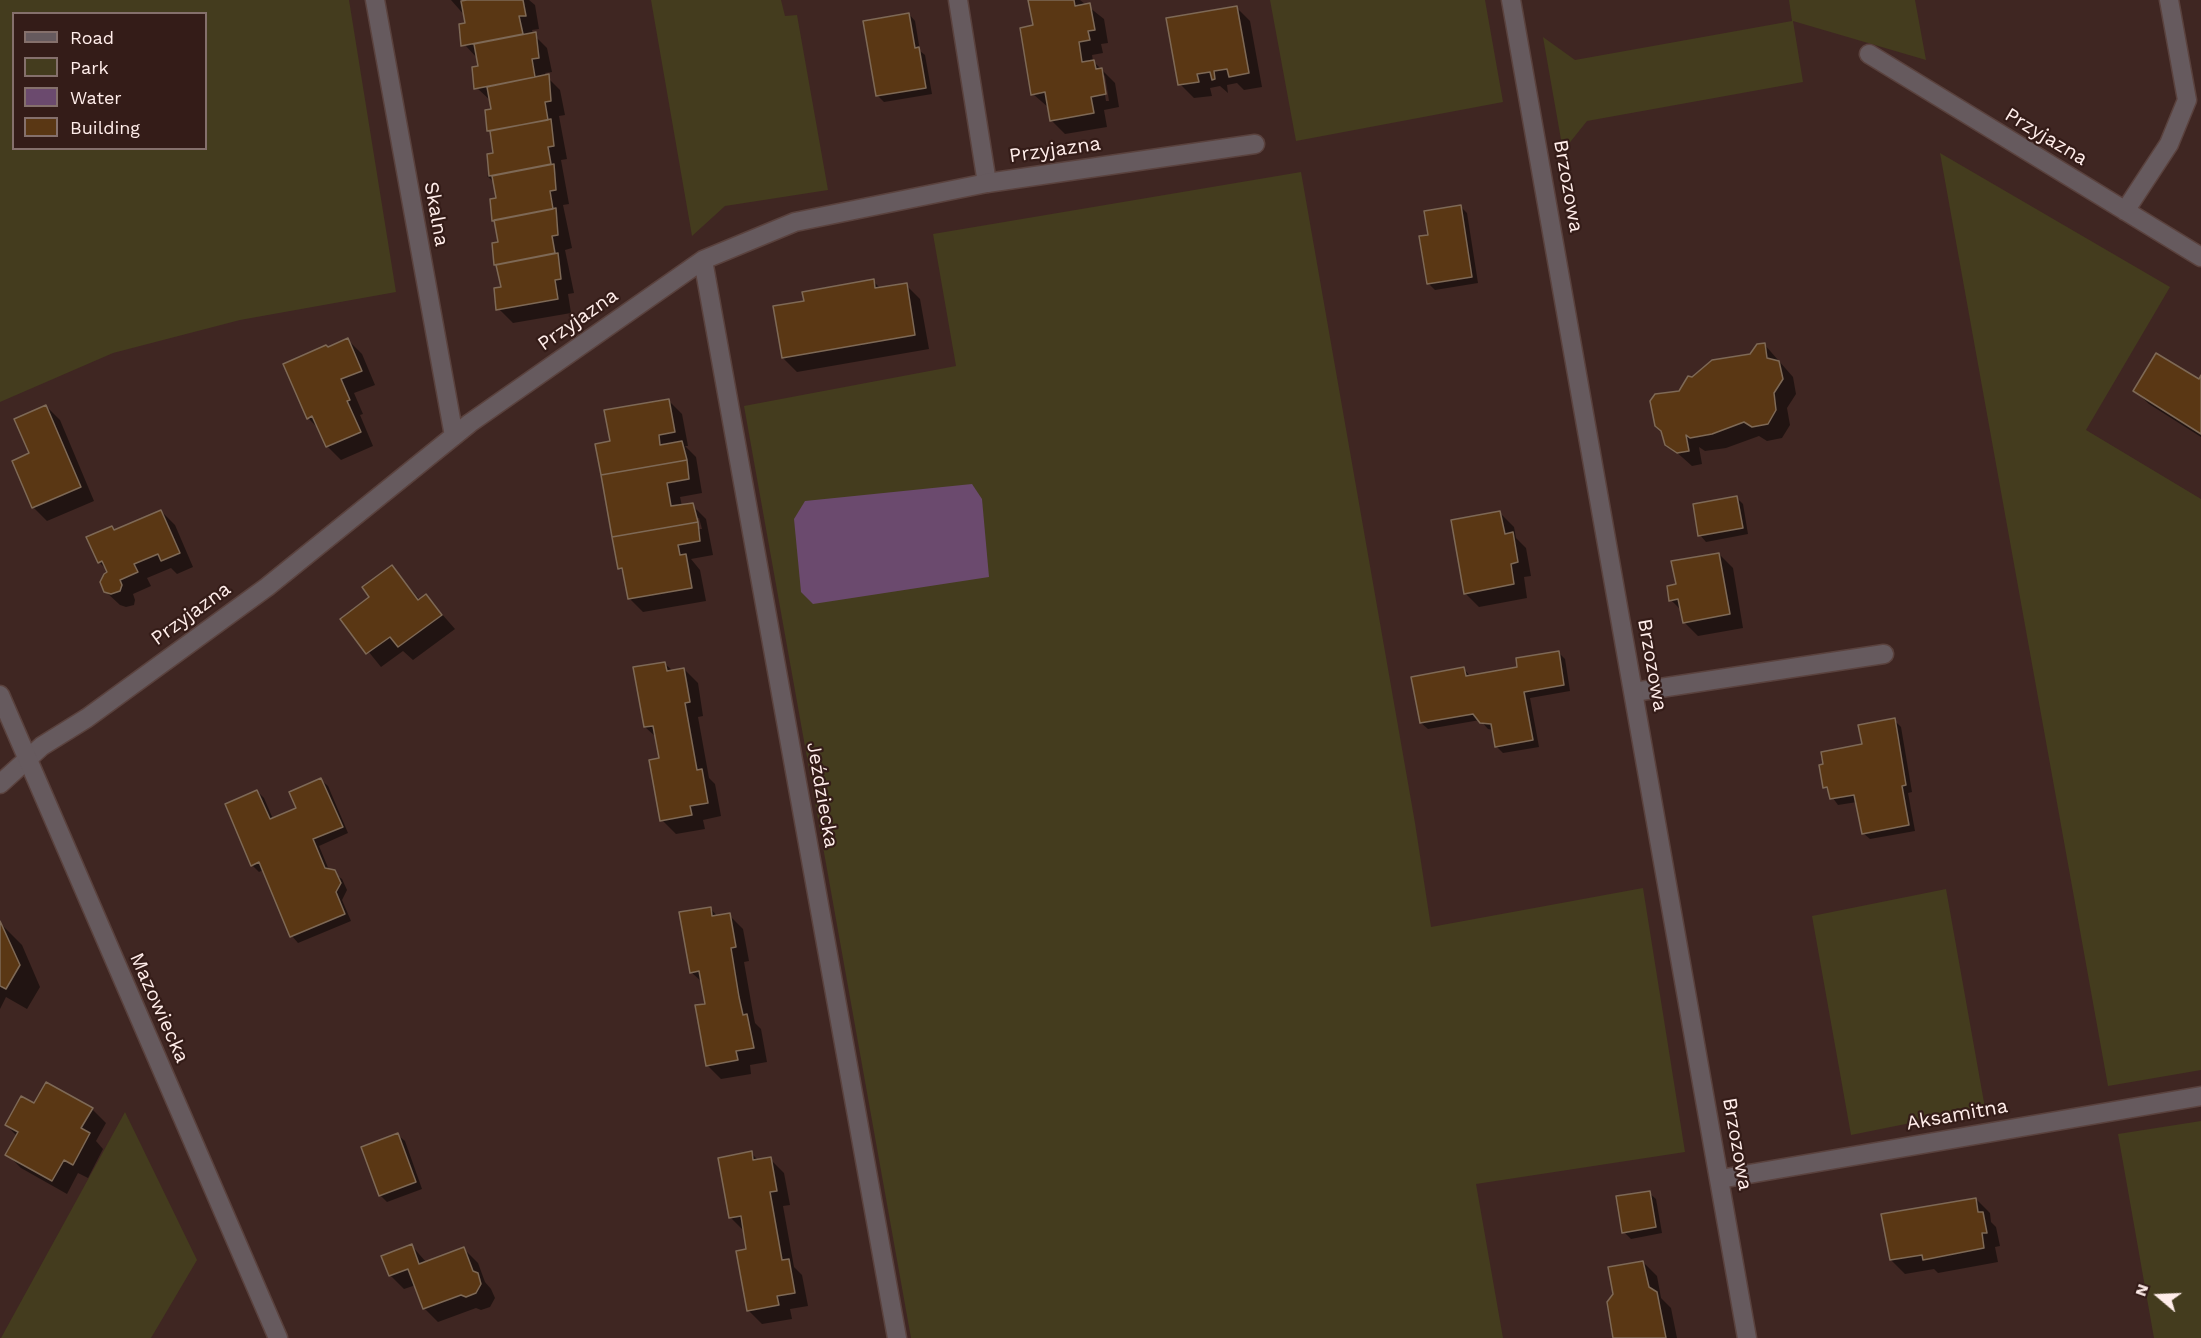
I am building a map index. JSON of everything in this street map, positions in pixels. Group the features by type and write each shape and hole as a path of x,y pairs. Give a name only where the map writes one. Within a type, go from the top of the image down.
{"street":[{"name":"Skalna","path":"375,0 454,436"},
{"path":"958,0 987,183"},
{"name":"Brzozowa","path":"1511,0 1747,1338"},
{"path":"2125,211 2169,144 2187,100 2169,0"},
{"name":"Przyjazna","path":"1869,54 2201,256"},
{"name":"Przyjazna","path":"0,784 27,758 87,718 267,587 454,436 703,260 795,222 987,183 1256,144"},
{"name":"Jeździecka","path":"703,260 897,1338"},
{"path":"1634,692 1884,654"},
{"name":"Mazowiecka","path":"0,695 278,1338"},
{"name":"Aksamitna","path":"1720,1179 2201,1096"}],"green space":[{"path":"0,0 349,0 396,292 240,320 113,353 0,402"},
{"path":"651,0 781,0 785,16 797,15 828,190 725,206 692,236"},
{"path":"1270,0 1485,0 1503,102 1296,141"},
{"path":"1789,0 1915,0 1926,60 1793,21 1803,82 1587,121 1563,151 1543,37 1575,60 1792,21"},
{"path":"1940,153 2170,287 2086,430 2201,499 2201,1070 2108,1086"},
{"path":"1301,172 1415,823 1431,927 1643,888 1685,1152 1476,1184 1503,1338 911,1338 744,406 956,366 933,234"},
{"path":"1946,889 1985,1108 1851,1135 1812,916"},
{"path":"125,1112 197,1260 151,1338 1,1338"},
{"path":"2201,1121 2201,1338 2154,1338 2118,1134"}],"water":[{"path":"972,484 982,499 989,577 813,604 801,592 794,519 805,501"}],"building":[{"path":"523,0 526,16 519,16 523,34 461,46 459,24 465,23 461,1"},
{"path":"1028,0 1074,0 1075,6 1090,3 1095,30 1088,31 1090,40 1079,42 1082,62 1094,60 1096,69 1102,68 1106,94 1091,97 1094,113 1050,121 1045,92 1031,95 1020,28 1033,25"},
{"path":"1237,6 1249,73 1229,77 1227,69 1214,71 1215,79 1212,80 1210,72 1197,74 1199,82 1178,85 1166,18"},
{"path":"909,13 915,48 919,47 926,88 876,96 863,21"},
{"path":"536,32 539,58 532,59 535,77 474,89 472,67 478,66 474,44"},
{"path":"549,74 551,101 545,102 548,120 487,131 485,110 491,109 487,87"},
{"path":"551,119 554,146 548,147 551,164 489,176 487,154 493,153 490,131"},
{"path":"554,164 556,190 550,191 553,209 492,221 490,199 496,198 492,176"},
{"path":"1461,205 1472,277 1427,284 1419,236 1428,235 1424,211"},
{"path":"556,208 558,235 552,236 555,253 494,265 492,243 498,242 494,220"},
{"path":"558,253 561,279 555,280 558,299 496,310 494,288 501,287 496,265"},
{"path":"874,279 875,288 907,283 915,335 782,358 773,306 804,301 802,292"},
{"path":"348,338 362,371 341,379 350,400 347,401 361,432 326,447 312,416 307,419 283,364"},
{"path":"1765,343 1767,358 1779,361 1783,379 1774,393 1776,410 1768,424 1752,427 1744,422 1712,434 1690,438 1686,435 1689,451 1677,453 1665,445 1661,431 1655,426 1650,401 1655,394 1679,391 1688,376 1692,377 1712,360 1750,354 1757,344"},
{"path":"2156,353 2199,379 2201,375 2201,434 2133,391"},
{"path":"669,399 675,432 659,435 660,445 682,441 687,460 601,475 595,444 610,441 604,410"},
{"path":"46,405 81,487 32,508 12,461 29,453 14,419"},
{"path":"687,460 689,479 667,483 671,506 693,503 698,522 612,537 601,475"},
{"path":"1737,496 1743,528 1698,536 1693,504"},
{"path":"161,510 180,553 161,561 158,554 134,564 138,572 120,580 122,585 120,591 111,594 104,592 100,582 107,572 102,561 98,563 86,537 112,526 114,530"},
{"path":"1500,511 1505,534 1513,532 1518,562 1511,564 1514,584 1464,594 1451,520"},
{"path":"698,522 700,541 678,545 680,555 686,554 692,588 628,599 622,568 618,569 612,537"},
{"path":"1719,553 1730,614 1683,623 1678,599 1669,601 1667,586 1676,584 1671,561"},
{"path":"392,565 418,600 426,594 442,615 398,647 390,637 366,654 340,619 369,597 362,587"},
{"path":"1559,651 1564,685 1524,692 1533,740 1495,747 1491,724 1480,723 1473,714 1420,723 1411,677 1464,667 1466,676 1517,667 1516,658"},
{"path":"665,662 667,671 684,668 690,702 685,703 697,770 702,769 708,803 690,806 692,815 660,821 649,760 659,758 653,726 644,727 633,667"},
{"path":"1895,718 1906,785 1902,786 1909,825 1862,834 1854,795 1830,799 1827,787 1823,788 1819,765 1823,764 1821,752 1862,744 1858,725"},
{"path":"321,778 343,827 313,839 325,868 335,870 341,883 336,892 345,914 290,937 259,862 251,866 225,804 257,790 270,819 296,808 289,792"},
{"path":"711,907 712,916 730,913 736,947 731,948 739,997 743,1015 747,1014 754,1048 736,1051 738,1060 706,1066 695,1005 705,1004 699,971 690,973 679,912"},
{"path":"0,921 20,965 6,989 0,986"},
{"path":"46,1082 93,1108 81,1128 90,1133 73,1165 64,1160 52,1181 5,1155 18,1132 5,1125 21,1096 34,1103"},
{"path":"398,1133 416,1182 379,1196 361,1147"},
{"path":"752,1151 753,1160 771,1157 777,1191 770,1192 782,1260 789,1259 795,1293 777,1296 779,1305 747,1311 736,1251 746,1249 741,1216 729,1218 718,1158"},
{"path":"1650,1191 1656,1227 1622,1233 1616,1196"},
{"path":"1976,1198 1978,1212 1983,1212 1987,1233 1982,1233 1984,1248 1923,1260 1922,1255 1890,1260 1881,1214"},
{"path":"412,1244 419,1264 464,1247 473,1271 478,1273 481,1284 476,1293 466,1297 461,1295 423,1309 408,1269 389,1276 381,1256"},
{"path":"1643,1261 1649,1287 1657,1292 1666,1338 1613,1338 1607,1302 1613,1294 1608,1267"}]}
